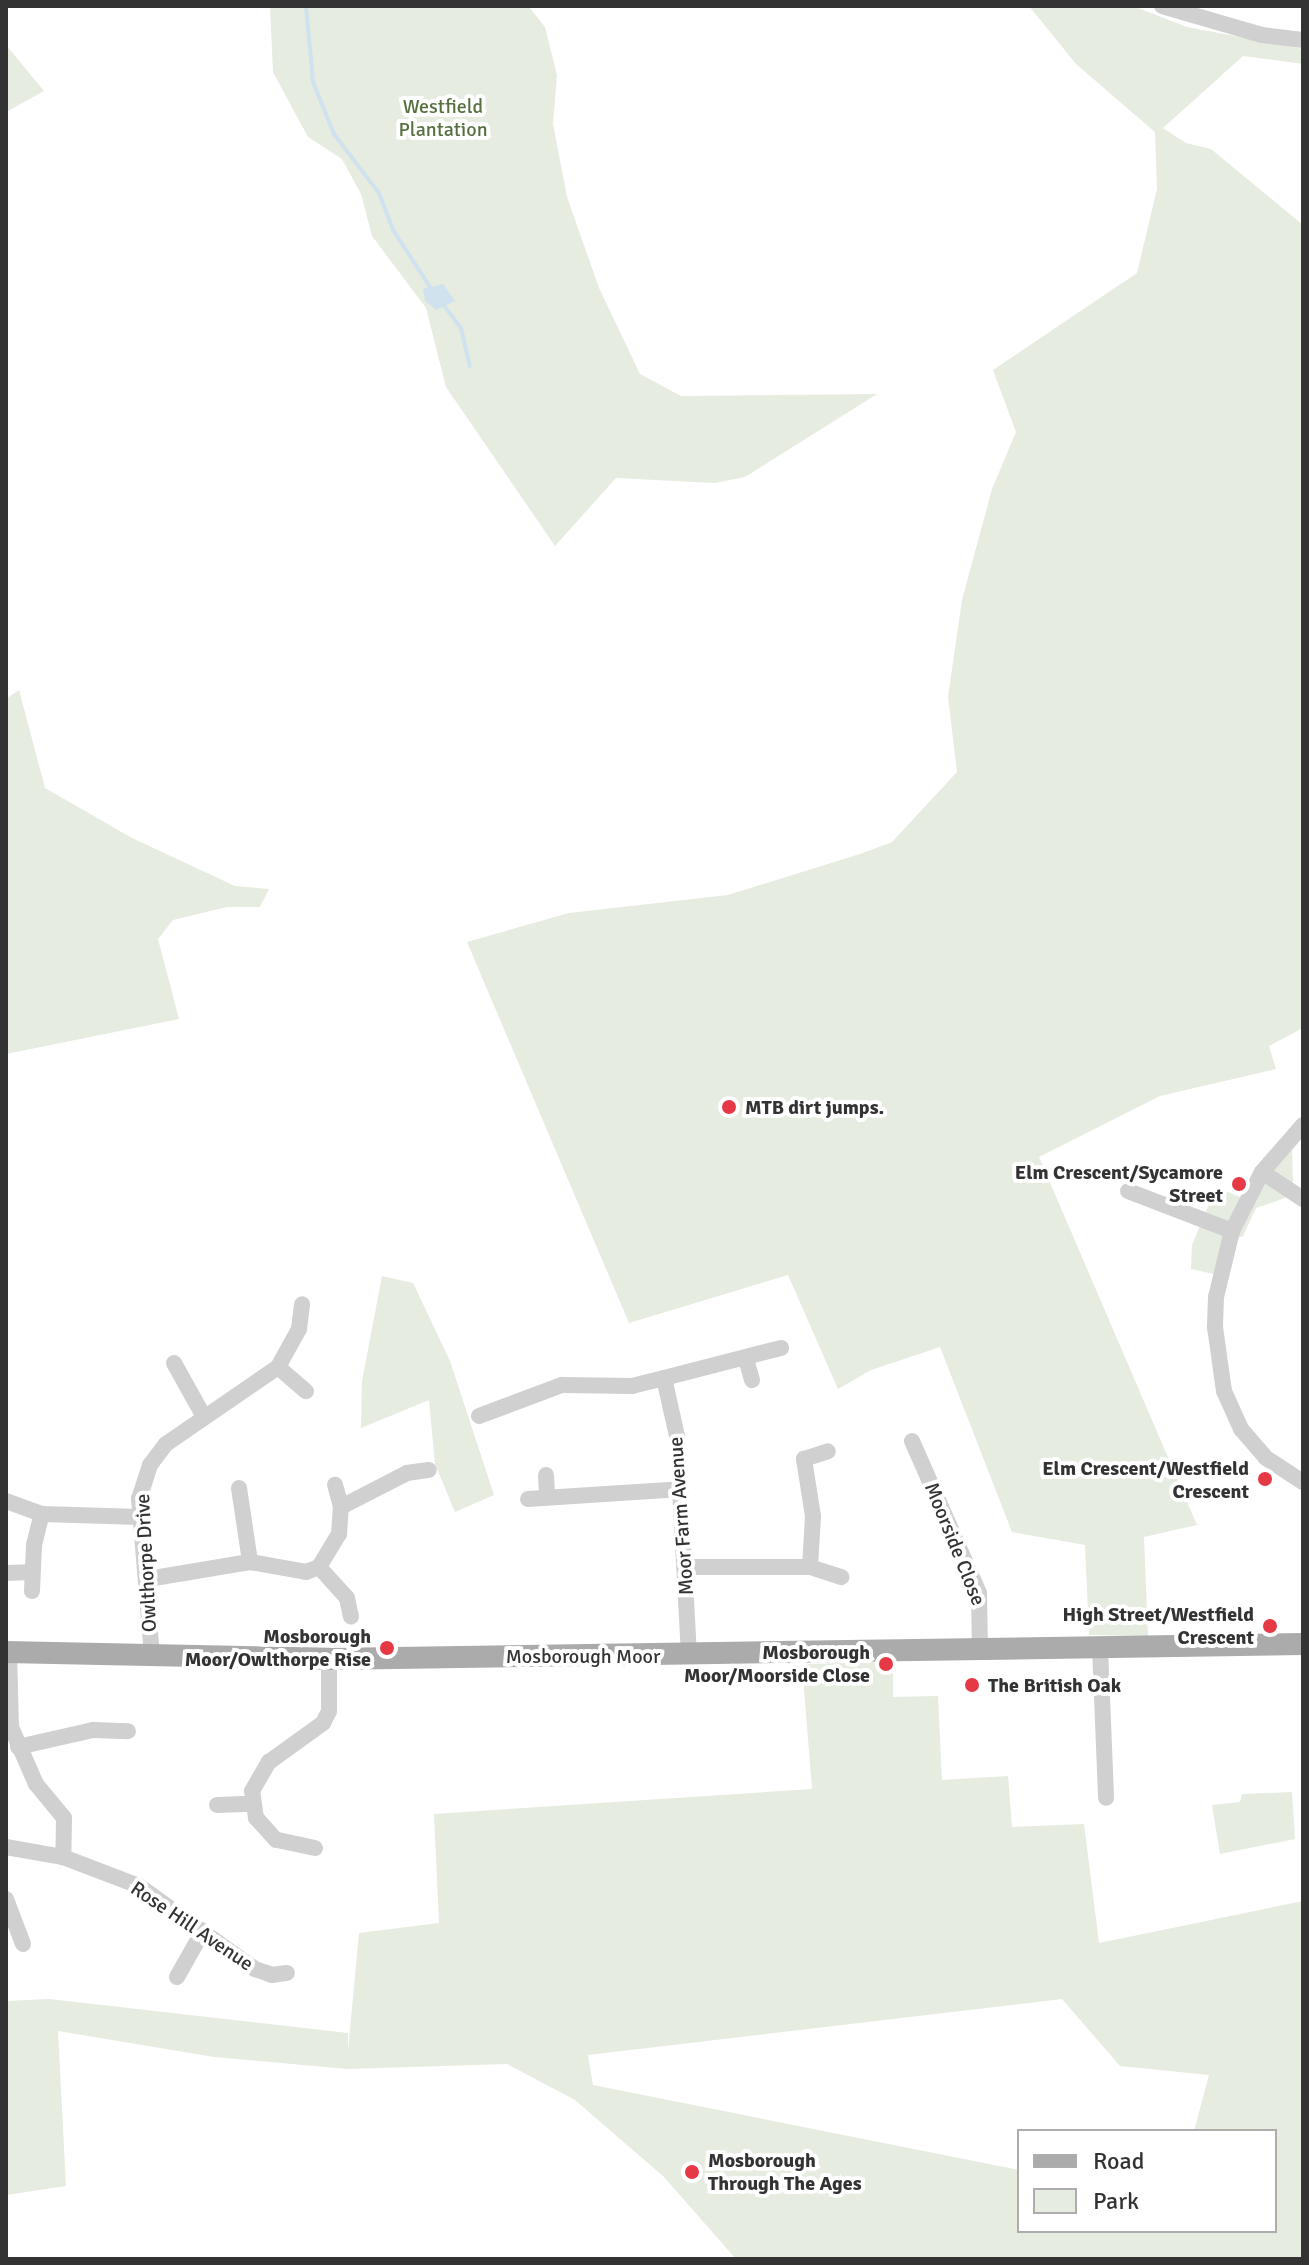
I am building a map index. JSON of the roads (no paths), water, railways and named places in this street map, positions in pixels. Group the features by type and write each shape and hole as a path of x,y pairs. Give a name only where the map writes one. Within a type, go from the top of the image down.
{"main road":[{"name":"Mosborough Moor","path":"8,1652 329,1659 1303,1644"}],"street":[{"path":"1162,6 1262,35 1303,40"},
{"path":"1303,1125 1262,1172 1232,1231 1216,1297 1224,1391 1254,1445 1303,1482"},
{"path":"1262,1172 1303,1199"},
{"path":"1128,1191 1232,1231"},
{"name":"Owlthorpe Drive","path":"152,1656 148,1579 140,1517 141,1485 150,1465 166,1444 278,1367 299,1329 302,1304"},
{"path":"479,1416 562,1385 632,1386 781,1348"},
{"path":"746,1359 752,1380"},
{"path":"174,1363 204,1417"},
{"path":"278,1367 306,1391"},
{"name":"Moor Farm Avenue","path":"664,1378 677,1436 687,1567 689,1655"},
{"name":"Moorside Close","path":"912,1441 979,1593 980,1649"},
{"path":"810,1567 813,1516 804,1459 828,1451"},
{"path":"341,1507 407,1473 429,1470"},
{"path":"546,1475 547,1497"},
{"path":"148,1579 250,1562 306,1572 319,1567 339,1534 341,1507 335,1485"},
{"path":"239,1488 250,1562"},
{"path":"528,1499 681,1489"},
{"path":"6,1501 42,1514 140,1517"},
{"path":"32,1591 31,1572 42,1514"},
{"path":"319,1567 347,1598 351,1617"},
{"path":"687,1567 810,1567 841,1577"},
{"path":"6,1573 31,1572"},
{"path":"1100,1647 1106,1798"},
{"path":"8,1652 8,1707 13,1738 36,1784 64,1818 63,1857"},
{"path":"315,1848 276,1840 251,1804 252,1791 269,1762 323,1723 329,1711 329,1659"},
{"path":"13,1738 93,1730 128,1731"},
{"path":"217,1805 251,1804"},
{"name":"Rose Hill Avenue","path":"6,1847 63,1857 139,1886 255,1969 272,1975 287,1973"},
{"path":"6,1899 23,1944"},
{"path":"177,1977 203,1931"}],"water":[{"path":"443,284 455,301 436,310 425,301 423,289"}],"waterway":[{"path":"306,6 313,82 334,134 379,193 393,230 432,290"},
{"path":"442,303 461,328 470,366"}],"place":[{"name":"MTB dirt jumps.","path":"729,1107"},
{"name":"Elm Crescent/Sycamore Street","path":"1239,1184"},
{"name":"Elm Crescent/Westfield Crescent","path":"1265,1479"},
{"name":"High Street/Westfield Crescent","path":"1270,1626"},
{"name":"Mosborough Moor/Owlthorpe Rise","path":"387,1648"},
{"name":"Mosborough Moor/Moorside Close","path":"886,1664"},
{"name":"The British Oak","path":"972,1685"},
{"name":"Mosborough Through The Ages","path":"692,2172"}],"park label":[{"name":"Westfield Plantation","path":"443,118"}]}
